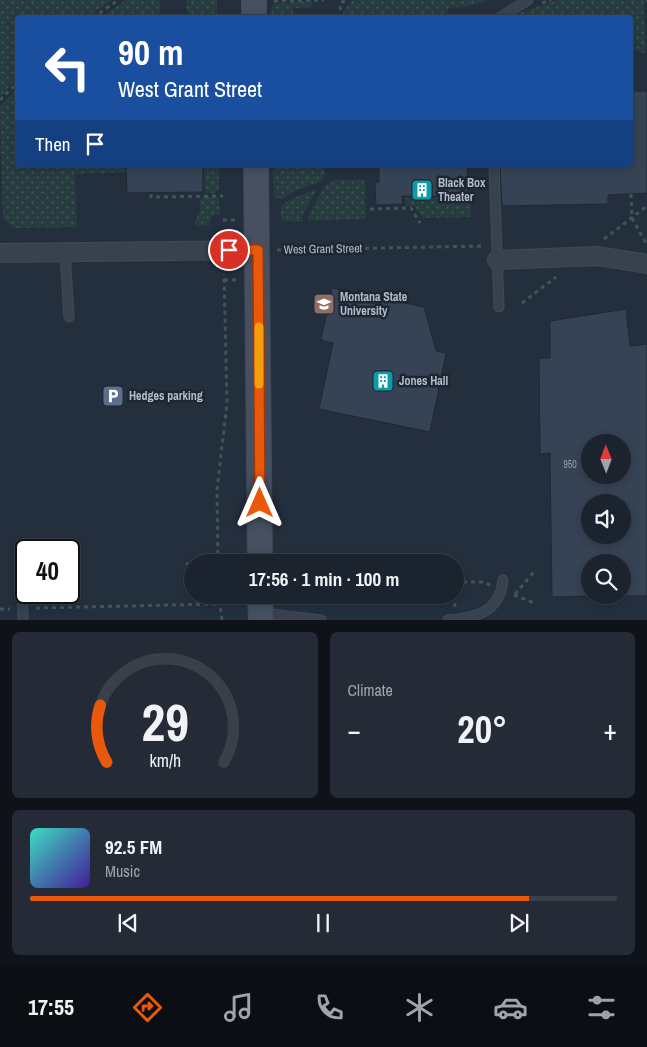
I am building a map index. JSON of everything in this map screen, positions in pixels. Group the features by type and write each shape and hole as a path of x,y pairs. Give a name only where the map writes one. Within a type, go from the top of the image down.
{"street":[{"path":"256,167 260,554"},
{"path":"0,253 258,250"},
{"path":"497,253 598,256 647,264"}],"lane":[{"path":"503,15 528,0"},
{"path":"494,167 499,308"},
{"path":"65,252 69,317"},
{"path":"448,620 463,619 481,614 494,604 502,594 503,580"},
{"path":"23,604 24,620"},
{"path":"260,609 321,620"}],"path":[{"path":"97,15 118,0"},
{"path":"259,6 324,0"},
{"path":"336,0 340,4 341,15"},
{"path":"340,4 345,0"},
{"path":"0,100 15,85"},
{"path":"151,194 151,197 223,196"},
{"path":"631,194 632,218 647,245"},
{"path":"370,209 411,208 420,223"},
{"name":"West Grant Street","path":"258,250 497,253"},
{"path":"218,554 217,490 227,403 224,274"},
{"path":"0,609 218,604"}],"green space":[{"path":"0,0 112,0 90,15 15,15 15,80 0,97"},
{"path":"126,0 160,0 160,15 104,15"},
{"path":"186,0 217,0 217,15 188,15"},
{"path":"353,0 490,0 465,7 448,8 448,15 343,15 343,12"},
{"path":"558,0 644,0 646,54 633,50 633,15 520,15 519,13"},
{"path":"312,1 312,7 293,8 293,15 271,15 271,8 274,4"},
{"path":"15,91 15,167 127,167 127,172 75,174 77,227 14,228 3,218 0,106"},
{"path":"204,167 219,167 219,190 215,193 205,193"},
{"path":"276,167 324,167 325,172 322,181 292,192 282,199 274,197 273,170"},
{"path":"337,180 365,180 366,219 308,221 308,216 325,185"},
{"path":"317,189 303,214 302,222 282,221 281,208 283,205 292,199"},
{"path":"201,197 215,197 219,199 220,214 213,215 210,219 210,225 194,226 200,209"},
{"path":"471,197 471,217 423,218 414,206 406,206 405,198"}],"building":[{"path":"633,91 647,91 647,193 608,195 608,204 502,206 500,167 633,167"},
{"path":"126,167 203,167 203,192 127,193"},
{"name":"Black Box Theater","path":"379,167 467,167 468,197 402,196 403,204 376,205 375,183 379,182"},
{"name":"Jones Hall","path":"332,288 424,307 436,351 446,353 430,432 319,409 333,343 321,340"},
{"path":"626,309 630,346 647,344 647,596 631,596 631,554 581,554 581,596 552,597 550,453 540,454 539,358 550,358 550,321"}],"slow traffic":[{"path":"259,327 259,384"}],"place":[{"name":"Black Box Theater","path":"422,190"},
{"name":"Montana State University","path":"324,304"},
{"name":"Jones Hall","path":"383,381"},
{"name":"Hedges parking","path":"113,396"}],"route":[{"path":"229,250 258,250 260,503"}]}
